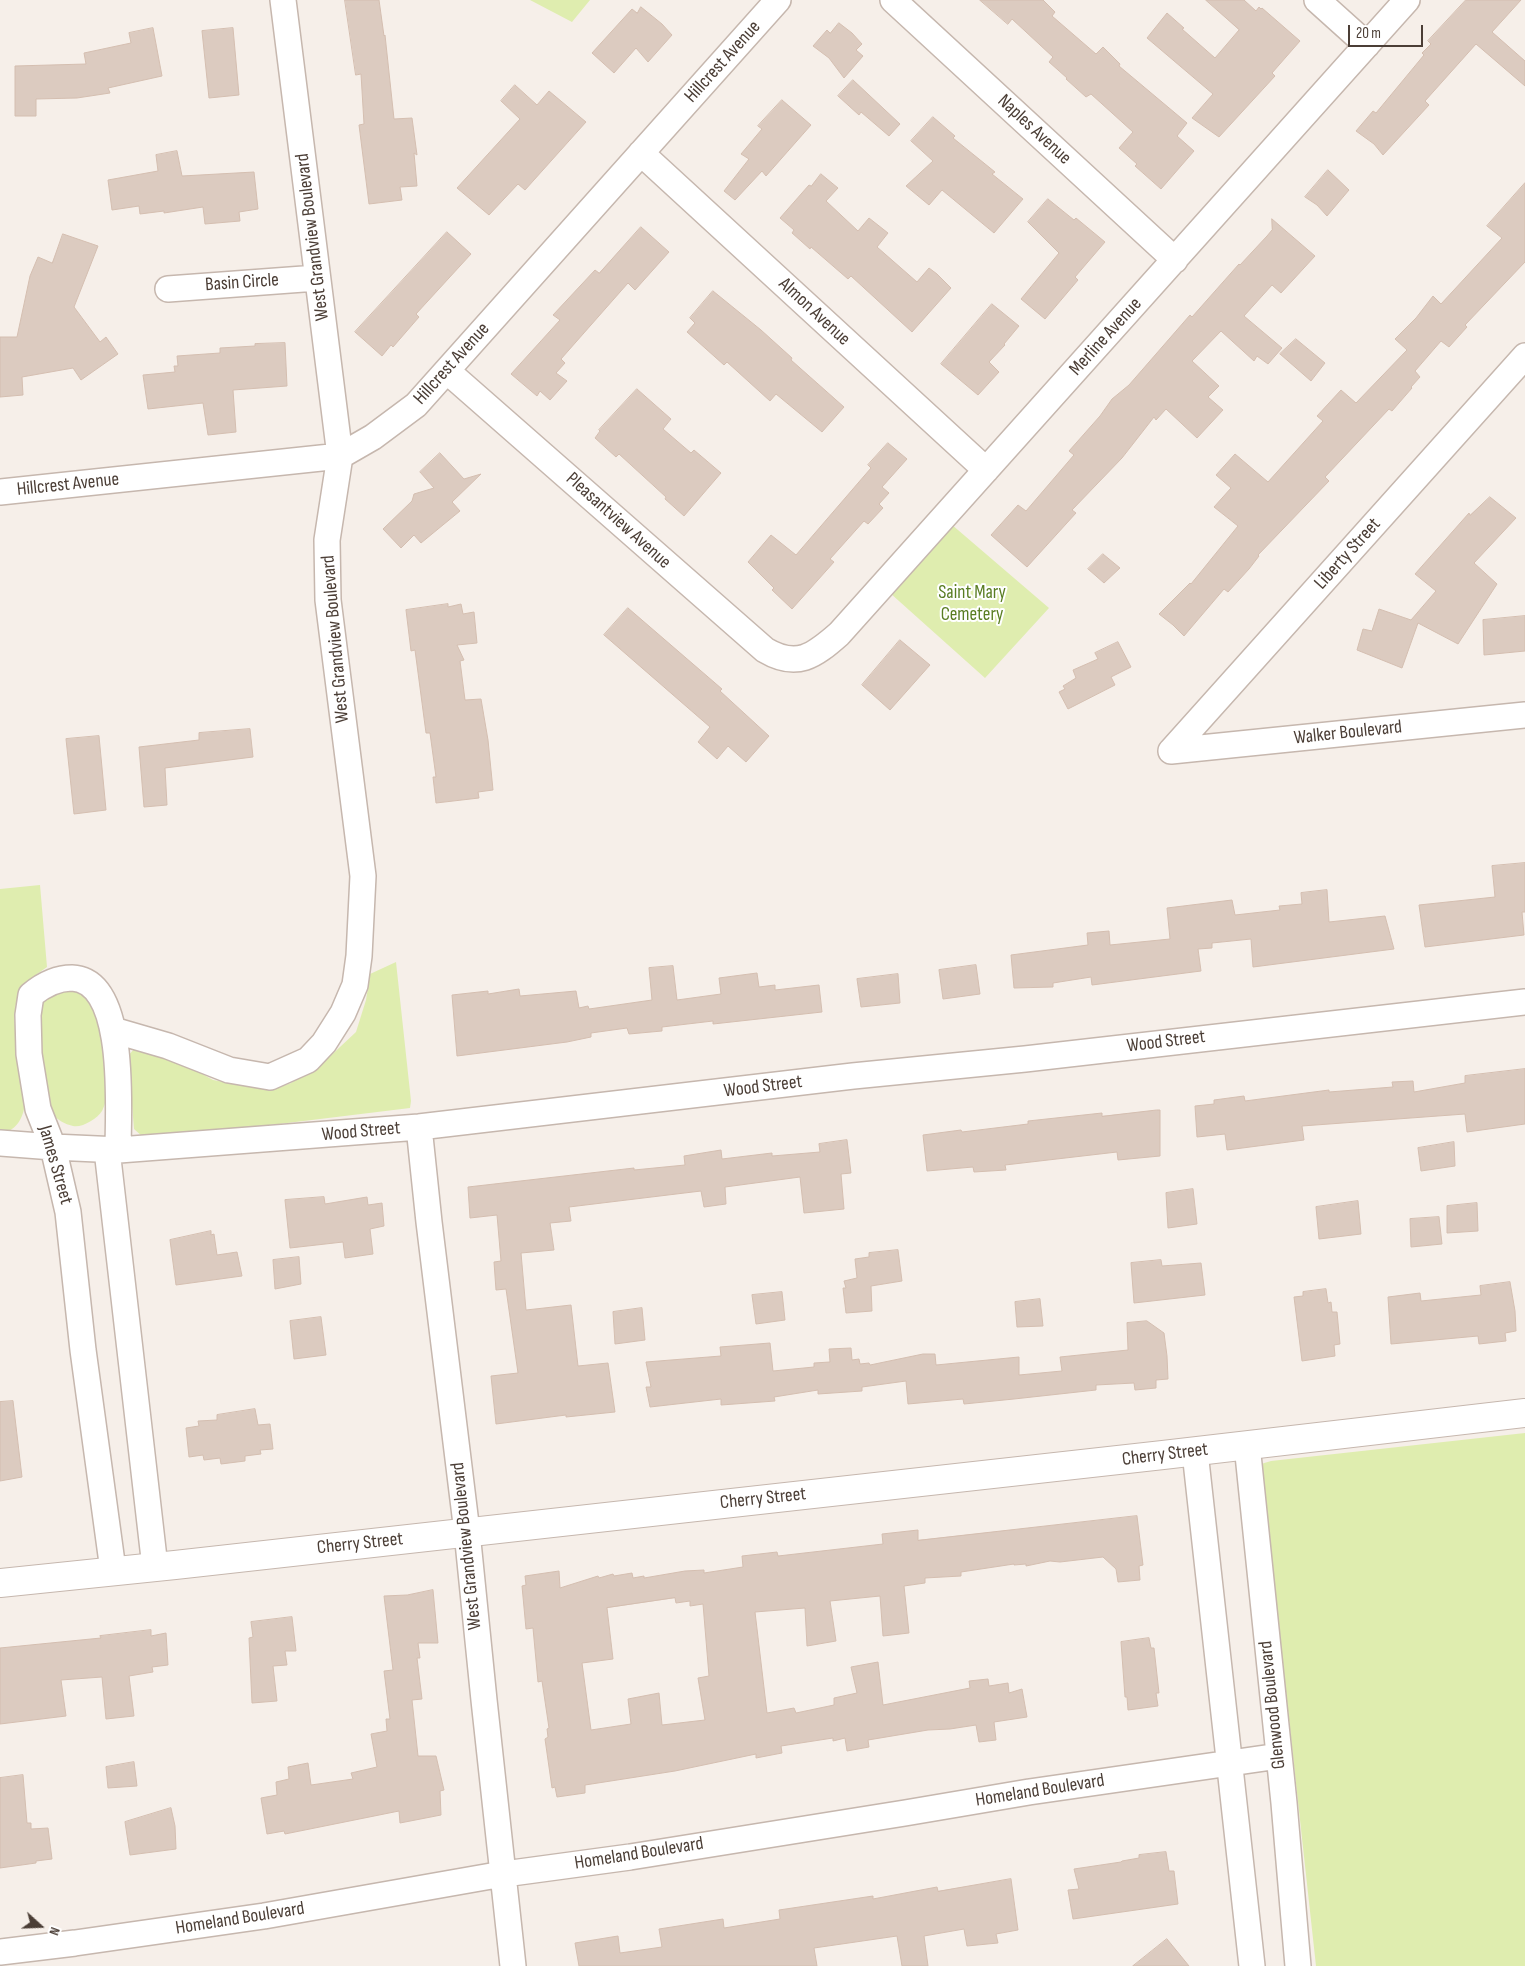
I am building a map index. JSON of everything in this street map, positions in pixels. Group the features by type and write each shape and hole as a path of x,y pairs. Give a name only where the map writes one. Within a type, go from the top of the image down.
{"street":[{"name":"West Grandview Boulevard","path":"113,1030 168,1046 229,1070 270,1077 308,1060 324,1043 343,1013 354,985 359,956 363,876 328,600 327,540 340,456 283,0"},
{"name":"Hillcrest Avenue","path":"0,492 340,456 373,437 416,405 778,0"},
{"name":"Naples Avenue","path":"893,0 1175,260"},
{"path":"1317,0 1367,45"},
{"name":"Merline Avenue","path":"795,660 817,654 840,634 1408,0"},
{"name":"Almon Avenue","path":"641,154 986,470"},
{"name":"Basin Circle","path":"168,289 317,278"},
{"name":"Liberty Street","path":"1171,751 1525,356"},
{"name":"Pleasantview Avenue","path":"447,371 765,650 778,658 795,660"},
{"name":"Walker Boulevard","path":"1171,751 1525,715"},
{"name":"James Street","path":"113,1570 83,1350 68,1212 53,1147 38,1109 29,1054 28,1015 31,995 44,984 66,978 79,978 98,992 107,1009 113,1030 118,1084 112,1150 155,1567"},
{"name":"Wood Street","path":"0,1143 112,1150 419,1127 853,1076 1026,1059 1525,1002"},
{"name":"West Grandview Boulevard","path":"419,1127 467,1532 513,1966"},
{"name":"Cherry Street","path":"0,1582 155,1567 1195,1452 1525,1413"},
{"name":"Glenwood Boulevard","path":"1247,1445 1279,1756 1298,1966"},
{"path":"1195,1452 1252,1966"},
{"name":"Homeland Boulevard","path":"0,1952 264,1916 502,1874 630,1856 1029,1792 1279,1756"}],"green space":[{"path":"530,0 590,0 572,22"},
{"name":"Saint Mary Cemetery","path":"951,524 1049,608 985,678 890,593"},
{"path":"40,885 47,967 30,980 20,992 15,1015 16,1038 25,1104 20,1120 14,1128 0,1132 0,889"},
{"path":"396,962 411,1101 410,1108 279,1124 143,1137 134,1129 128,1056 134,1049 181,1062 213,1080 252,1087 278,1088 291,1083 324,1062 356,1032 366,1000 370,974"},
{"path":"56,989 79,989 92,1002 98,1016 104,1043 107,1075 105,1102 102,1111 97,1117 81,1126 73,1126 62,1122 54,1115 44,1096 36,1023 38,1009 47,996"},
{"path":"1525,1433 1525,1966 1316,1966 1261,1464 1271,1461"}],"building":[{"path":"345,0 379,0 385,35 394,119 412,118 417,155 414,153 417,186 400,187 402,200 369,204 359,125 364,124 361,74 356,75"},
{"path":"980,0 1043,0 1055,12 1052,16 1096,54 1103,47 1120,64 1119,66 1187,123 1177,136 1194,151 1161,189 1135,166 1137,164 1119,148 1133,132 1091,94 1086,97 1066,79 1049,62 1053,57 1012,19 1008,24"},
{"path":"1206,0 1244,0 1256,11 1259,7 1262,8 1300,41 1272,73 1275,76 1219,137 1192,118 1213,94 1147,38 1167,13 1215,58 1239,30"},
{"path":"1466,0 1521,0 1492,32 1525,61 1525,86 1476,44 1425,101 1429,105 1383,155 1374,144 1356,131 1373,111 1376,113 1424,55 1422,53 1431,44 1428,41"},
{"path":"641,7 672,35 648,62 636,48 614,73 592,53 632,9 637,13"},
{"path":"839,23 862,44 856,50 863,56 844,78 829,58 813,46 827,30 830,33"},
{"path":"153,28 162,76 108,88 110,93 77,98 36,99 36,116 15,116 15,66 86,64 84,53 131,43 129,33"},
{"path":"233,28 239,95 209,98 202,31"},
{"path":"853,80 900,124 889,136 861,112 859,115 838,96"},
{"path":"515,85 537,105 549,91 586,122 525,190 518,184 489,215 457,188 520,119 501,101"},
{"path":"782,100 811,125 766,176 762,171 735,200 724,191 749,159 741,154 762,129 758,126"},
{"path":"933,117 955,136 953,138 995,172 992,174 1023,199 994,233 942,190 929,205 906,186 933,161 911,141"},
{"path":"177,151 182,176 254,172 258,209 239,212 240,221 205,224 203,207 164,213 164,211 140,214 139,206 112,210 108,180 158,171 156,155"},
{"path":"1328,170 1349,190 1327,216 1317,205 1305,197"},
{"path":"821,174 838,188 826,201 858,231 869,218 888,233 877,247 917,282 929,268 951,288 912,332 851,276 848,279 811,247 810,249 792,233 794,230 780,218"},
{"path":"1525,183 1525,262 1465,325 1467,327 1449,347 1441,341 1415,371 1420,377 1392,411 1389,409 1325,477 1329,481 1258,555 1249,569 1228,592 1224,589 1184,636 1159,614 1191,584 1238,526 1214,507 1231,488 1216,475 1235,454 1268,482 1323,421 1317,416 1341,390 1356,403 1407,350 1395,339 1416,318 1433,296 1441,304 1502,238 1487,226"},
{"path":"1048,199 1074,220 1076,218 1105,242 1075,277 1078,280 1045,319 1021,299 1059,253 1028,222"},
{"path":"1272,219 1315,256 1281,293 1272,285 1244,316 1282,348 1268,364 1257,356 1254,361 1221,331 1192,361 1219,386 1208,397 1223,410 1197,438 1166,409 1156,420 1154,417 1122,458 1072,510 1076,513 1027,567 991,535 1018,505 1026,511 1074,455 1069,451 1100,416 1112,399 1129,385 1190,315 1192,317 1239,264 1267,236 1272,230"},
{"path":"641,227 669,252 635,290 628,283 561,359 565,363 556,373 567,381 550,400 540,391 537,396 511,374 560,320 553,315 595,270 599,273"},
{"path":"447,232 471,254 416,314 419,317 393,347 391,345 382,356 355,332"},
{"path":"63,234 98,246 74,307 100,342 106,337 118,354 81,380 73,368 22,377 23,395 0,397 0,337 17,337 30,276 38,257 52,263"},
{"path":"713,291 761,330 792,358 791,360 844,407 822,432 776,394 770,401 727,362 724,365 687,332 695,323 690,318"},
{"path":"992,304 1019,326 989,362 999,372 978,395 941,364"},
{"path":"1296,339 1325,363 1311,381 1280,354"},
{"path":"285,343 287,386 233,390 236,432 208,435 203,403 148,409 143,375 175,372 174,366 178,366 177,356 220,353 220,348"},
{"path":"637,389 671,419 663,429 691,453 694,450 721,473 684,516 619,454 616,457 595,438 599,430"},
{"path":"888,443 907,459 882,487 889,493 879,504 883,508 868,524 864,521 830,559 834,562 792,609 772,590 774,588 748,562 771,535 796,555 871,468 868,465"},
{"path":"440,453 464,479 481,474 452,502 460,511 421,543 414,535 401,548 383,529 412,501 414,494 434,488 420,472"},
{"path":"1490,497 1516,518 1474,563 1497,584 1458,644 1418,623 1402,668 1357,650 1363,629 1372,631 1379,609 1411,620 1436,591 1415,574 1469,513 1470,515"},
{"path":"1103,554 1120,568 1104,583 1088,569"},
{"path":"448,604 448,607 461,604 463,614 474,612 477,643 457,645 464,660 460,661 465,700 481,699 488,740 493,790 478,792 479,798 436,803 433,777 436,777 430,733 426,733 415,650 411,651 406,610"},
{"path":"628,608 722,689 720,691 769,736 746,762 728,746 717,759 698,742 710,727 604,635"},
{"path":"1525,616 1525,651 1484,655 1483,620"},
{"path":"900,640 930,665 890,710 862,685"},
{"path":"1118,642 1131,667 1111,677 1115,685 1068,709 1059,692 1065,689 1063,686 1076,678 1073,670 1098,659 1095,653"},
{"path":"250,729 253,757 165,768 167,805 144,807 139,747 199,740 199,733"},
{"path":"99,736 106,810 74,814 66,739"},
{"path":"1525,863 1525,912 1522,912 1524,935 1425,947 1419,905 1495,897 1492,866"},
{"path":"1327,890 1329,922 1385,916 1394,949 1253,967 1251,939 1212,943 1212,948 1198,949 1201,971 1092,985 1091,977 1053,983 1053,987 1014,988 1011,955 1088,945 1087,933 1109,931 1110,945 1170,939 1167,908 1232,900 1235,915 1280,910 1279,906 1302,904 1301,893"},
{"path":"976,965 980,994 943,999 939,970"},
{"path":"673,966 677,1000 721,994 719,978 757,973 759,987 775,985 775,990 819,985 822,1012 713,1024 713,1021 662,1027 662,1031 629,1034 627,1028 591,1033 591,1037 567,1042 457,1056 452,995 488,991 488,994 519,989 520,996 576,991 579,1008 588,1006 589,1009 652,1000 649,968"},
{"path":"898,974 900,1003 861,1007 857,979"},
{"path":"1525,1069 1525,1124 1467,1132 1465,1114 1302,1126 1304,1140 1227,1150 1225,1134 1197,1137 1195,1106 1214,1104 1214,1100 1244,1096 1245,1101 1329,1090 1329,1092 1393,1087 1392,1082 1413,1081 1414,1092 1465,1083 1465,1076"},
{"path":"1160,1110 1160,1156 1118,1160 1117,1152 1005,1165 1006,1170 974,1172 973,1167 927,1171 923,1135 1028,1124 1028,1121 1102,1113 1102,1116"},
{"path":"847,1140 851,1173 841,1174 844,1209 804,1213 800,1177 725,1187 726,1204 704,1207 701,1191 569,1207 571,1221 550,1223 554,1250 521,1253 526,1310 571,1305 578,1366 608,1363 615,1412 566,1417 566,1415 496,1424 491,1376 518,1373 506,1289 496,1290 494,1262 501,1261 497,1215 470,1218 468,1187 634,1168 634,1170 685,1165 684,1156 721,1150 722,1159 772,1153 772,1156 820,1152 819,1144"},
{"path":"1454,1142 1455,1166 1421,1171 1418,1148"},
{"path":"1193,1189 1197,1224 1168,1228 1166,1193"},
{"path":"324,1197 325,1204 367,1197 368,1205 382,1203 384,1226 370,1229 373,1254 345,1258 343,1242 290,1248 285,1200"},
{"path":"1358,1201 1361,1234 1319,1239 1316,1207"},
{"path":"1477,1203 1478,1231 1447,1233 1447,1206"},
{"path":"1439,1217 1442,1244 1411,1247 1410,1219"},
{"path":"211,1231 211,1235 214,1234 217,1255 237,1252 242,1276 176,1285 170,1240"},
{"path":"898,1250 902,1281 871,1286 872,1311 846,1313 843,1288 846,1288 844,1281 857,1278 855,1259 869,1257 869,1253"},
{"path":"299,1257 301,1284 275,1289 273,1260"},
{"path":"1161,1260 1162,1266 1201,1263 1205,1295 1134,1303 1131,1263"},
{"path":"1510,1282 1516,1331 1505,1333 1506,1341 1479,1344 1478,1336 1391,1344 1388,1297 1420,1293 1421,1301 1481,1295 1480,1286"},
{"path":"1326,1289 1328,1303 1331,1302 1332,1312 1337,1312 1340,1344 1334,1345 1335,1356 1302,1361 1294,1297 1303,1296 1303,1292"},
{"path":"782,1292 785,1320 756,1324 752,1295"},
{"path":"1040,1299 1043,1326 1017,1327 1015,1302"},
{"path":"642,1308 645,1340 615,1344 613,1312"},
{"path":"321,1317 326,1355 294,1359 290,1321"},
{"path":"1147,1321 1164,1333 1168,1379 1156,1380 1156,1388 1135,1390 1134,1383 1096,1385 1096,1390 1014,1399 964,1404 963,1399 908,1404 906,1381 862,1387 862,1391 818,1394 818,1390 774,1397 775,1401 721,1405 721,1399 650,1407 646,1387 651,1387 646,1362 721,1356 720,1347 770,1343 773,1371 814,1367 814,1363 830,1362 829,1349 851,1348 852,1360 859,1359 860,1364 869,1363 870,1365 923,1354 935,1354 936,1365 1019,1357 1019,1375 1062,1371 1060,1357 1128,1350 1127,1323"},
{"path":"13,1401 22,1477 0,1481 0,1402"},
{"path":"255,1409 258,1425 270,1424 273,1449 260,1450 261,1454 245,1456 245,1461 221,1464 220,1458 204,1460 203,1455 189,1457 186,1428 199,1426 198,1421 217,1420 217,1415"},
{"path":"1137,1516 1143,1565 1139,1566 1140,1580 1118,1582 1116,1569 1103,1557 1060,1562 1050,1561 1026,1566 1026,1564 1014,1564 961,1572 961,1576 925,1578 925,1583 904,1586 909,1633 883,1636 880,1596 830,1601 836,1641 807,1646 805,1608 755,1612 767,1713 794,1708 796,1713 834,1705 834,1698 857,1693 851,1667 878,1662 883,1705 970,1688 969,1681 988,1679 989,1686 1008,1683 1009,1693 1022,1689 1027,1717 994,1722 996,1740 979,1742 976,1725 928,1730 868,1740 869,1747 847,1751 845,1738 833,1741 833,1738 781,1746 782,1753 756,1758 756,1754 675,1771 585,1785 585,1793 557,1797 555,1787 552,1788 545,1739 548,1737 547,1729 549,1728 542,1681 538,1682 533,1628 526,1629 522,1586 526,1585 525,1576 559,1571 560,1588 598,1576 599,1578 613,1574 614,1576 632,1573 633,1578 644,1576 644,1578 685,1571 704,1570 704,1573 743,1567 742,1556 777,1552 778,1556 883,1544 882,1534 918,1530 918,1540","holes":["675,1598 676,1603 690,1601 690,1606 703,1604 709,1676 698,1678 705,1720 662,1725 659,1693 628,1699 631,1724 591,1730 582,1663 613,1659 607,1608"]},
{"path":"433,1590 438,1643 418,1643 420,1658 417,1658 422,1699 412,1700 418,1756 436,1756 444,1790 440,1791 441,1815 400,1823 399,1811 285,1834 284,1831 267,1834 261,1798 277,1795 276,1782 289,1779 288,1767 308,1763 311,1785 353,1779 351,1773 377,1767 371,1734 387,1731 386,1719 390,1719 384,1671 393,1670 384,1596 407,1595"},
{"path":"292,1617 296,1651 285,1651 287,1665 273,1666 277,1701 252,1703 249,1638 253,1637 251,1622"},
{"path":"151,1630 151,1636 166,1633 168,1665 152,1667 153,1672 129,1676 134,1716 106,1719 102,1677 61,1680 66,1716 0,1724 0,1648 101,1638 100,1636"},
{"path":"1149,1638 1151,1648 1154,1648 1159,1693 1156,1693 1158,1706 1128,1710 1127,1697 1125,1697 1121,1642"},
{"path":"134,1762 137,1786 108,1788 106,1767"},
{"path":"23,1775 27,1823 31,1823 31,1829 48,1828 52,1859 0,1868 0,1778"},
{"path":"171,1808 175,1826 176,1849 130,1855 125,1822"},
{"path":"1166,1852 1169,1871 1174,1871 1178,1904 1073,1919 1068,1890 1079,1889 1074,1869 1121,1862 1139,1858 1139,1855"},
{"path":"1011,1879 1018,1930 996,1934 998,1943 967,1946 964,1929 924,1936 928,1966 902,1966 897,1936 814,1948 817,1966 579,1966 575,1943 618,1936 620,1953 662,1947 659,1929 723,1919 724,1928 780,1919 779,1910 873,1896 873,1899 937,1887 938,1891"},
{"path":"1167,1939 1189,1966 1133,1966"}]}
